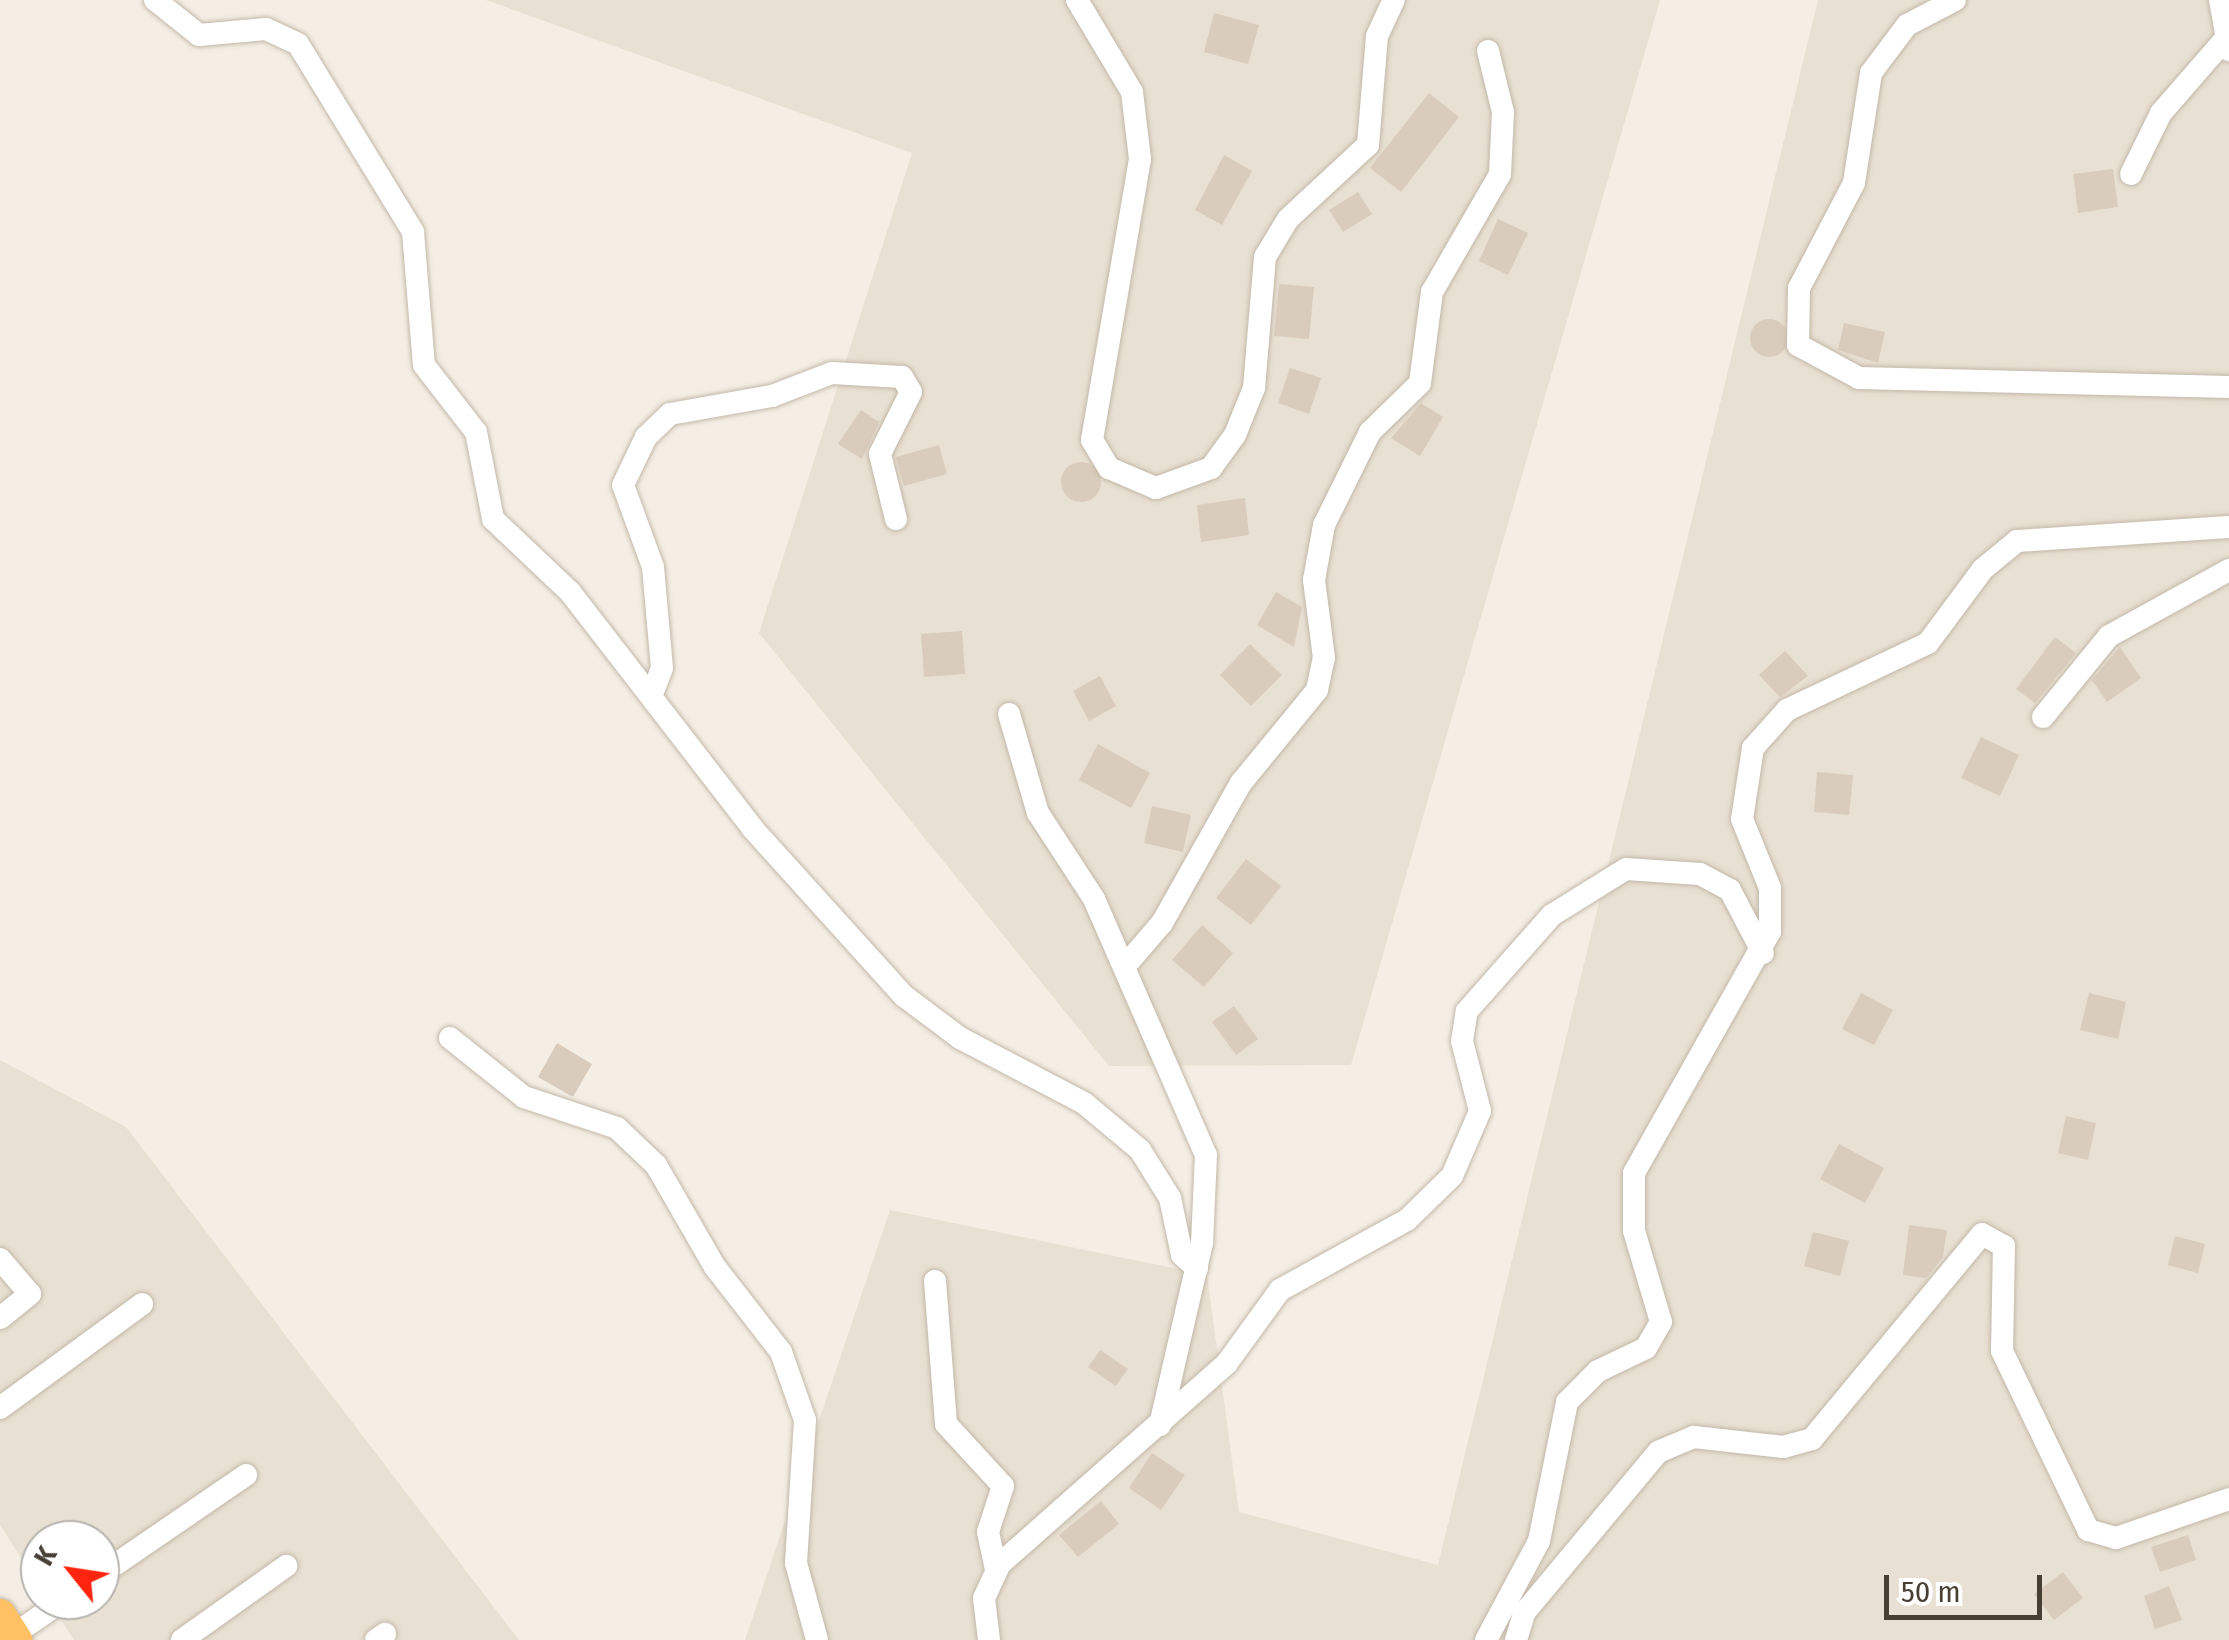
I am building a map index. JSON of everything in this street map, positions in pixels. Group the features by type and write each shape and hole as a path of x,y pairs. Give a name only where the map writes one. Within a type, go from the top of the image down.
{"street":[{"path":"155,0 188,31 274,30 305,53 412,232 424,364 476,432 493,519 654,689 753,830 904,996 960,1038 1084,1103 1140,1150 1170,1198 1182,1255 1197,1268"},
{"path":"1077,0 1120,63 1139,126 1127,275 1091,421 1098,454 1124,478 1174,486 1210,468 1236,435 1254,388 1264,257 1288,219 1368,145 1377,36 1394,0"},
{"path":"1955,0 1907,25 1871,73 1854,183 1799,288 1798,345 1858,378 2229,386"},
{"path":"2131,174 2161,113 2228,44 2220,0"},
{"path":"1125,966 1162,922 1241,782 1317,690 1324,525 1370,432 1420,383 1432,292 1500,174 1504,112 1488,50"},
{"path":"654,689 662,668 654,567 624,485 646,437 670,414 762,399 832,373 902,377 911,392 880,454 896,519"},
{"path":"1486,1640 1539,1541 1567,1402 1656,1336 1660,1307 1634,1230 1634,1172 1763,953 1770,888 1740,800 1753,748 1770,724 1928,643 2018,541 2229,527"},
{"path":"2043,716 2109,636 2229,570"},
{"path":"1009,714 1038,813 1125,966 1206,1156 1197,1268 1160,1425"},
{"path":"988,1640 984,1598 996,1570 1227,1362 1280,1290 1407,1220 1452,1176 1480,1110 1462,1041 1466,1011 1580,892 1626,869 1700,874 1730,890 1763,953"},
{"path":"450,1038 524,1098 598,1116 630,1140 782,1352 805,1420 796,1563 817,1640"},
{"path":"1516,1640 1524,1613 1658,1452 1694,1437 1783,1447 1812,1440 1982,1234 2004,1246 2002,1351 2088,1530 2116,1538 2229,1499"},
{"path":"0,1259 30,1294 0,1318"},
{"path":"935,1281 946,1424 1004,1486 988,1532 996,1570"},
{"path":"0,1408 142,1304"},
{"path":"120,1561 246,1476"},
{"path":"182,1640 286,1566"}],"shaded area":[{"path":"486,0 1660,0 1351,1065 1109,1066 759,633 912,153"},
{"path":"1818,0 2229,0 2229,1640 745,1640 890,1210 1207,1275 1239,1512 1438,1565"},
{"path":"0,1060 126,1127 519,1640 74,1640 61,1620 120,1620 120,1520 20,1520 20,1556 0,1525"}],"building":[{"path":"1214,13 1259,25 1248,64 1204,52"},
{"path":"1429,93 1459,117 1401,192 1370,168"},
{"path":"1224,155 1252,171 1222,225 1195,210"},
{"path":"2113,169 2118,207 2078,213 2073,174"},
{"path":"1358,192 1372,214 1343,232 1329,210"},
{"path":"1498,219 1528,233 1508,275 1479,261"},
{"path":"1279,284 1314,287 1309,339 1274,336"},
{"path":"1769,319 1782,325 1788,338 1782,351 1769,357 1756,351 1750,338 1756,325"},
{"path":"1844,323 1885,332 1878,363 1838,350"},
{"path":"1290,368 1321,378 1309,414 1278,403"},
{"path":"1421,403 1443,417 1420,456 1391,438"},
{"path":"861,410 879,422 862,459 838,444"},
{"path":"939,445 947,474 904,486 896,457"},
{"path":"1081,462 1095,468 1101,482 1095,496 1081,502 1067,496 1061,482 1067,468"},
{"path":"1245,498 1249,535 1201,542 1197,505"},
{"path":"1276,592 1302,607 1294,647 1257,625"},
{"path":"962,631 965,674 924,677 921,634"},
{"path":"2055,637 2076,653 2035,703 2016,689"},
{"path":"1250,644 1282,675 1251,706 1220,675"},
{"path":"2120,647 2141,678 2107,702 2092,680"},
{"path":"1785,651 1808,676 1780,697 1759,675"},
{"path":"1100,676 1116,706 1089,721 1073,691"},
{"path":"1981,737 2019,755 2000,796 1961,778"},
{"path":"1098,744 1150,773 1131,808 1079,780"},
{"path":"1817,772 1853,775 1849,815 1814,812"},
{"path":"1152,806 1191,815 1183,852 1144,843"},
{"path":"1246,859 1281,886 1251,925 1216,898"},
{"path":"1202,925 1233,953 1204,987 1172,960"},
{"path":"1861,993 1893,1010 1874,1045 1842,1029"},
{"path":"2089,993 2126,1002 2118,1039 2080,1030"},
{"path":"1234,1006 1258,1039 1236,1055 1212,1022"},
{"path":"557,1043 592,1064 573,1097 538,1077"},
{"path":"2066,1116 2096,1123 2088,1160 2058,1153"},
{"path":"1839,1144 1884,1168 1865,1203 1820,1179"},
{"path":"1909,1225 1947,1230 1943,1257 1926,1278 1903,1275"},
{"path":"1813,1232 1849,1241 1840,1276 1804,1266"},
{"path":"2175,1236 2205,1244 2198,1273 2168,1265"},
{"path":"1100,1350 1128,1369 1116,1386 1088,1367"},
{"path":"1152,1453 1185,1475 1161,1510 1129,1488"},
{"path":"1101,1501 1119,1524 1078,1557 1059,1535"},
{"path":"2188,1535 2196,1560 2160,1572 2151,1547"},
{"path":"2063,1572 2083,1598 2054,1620 2034,1594"},
{"path":"2169,1586 2182,1620 2155,1629 2144,1596"}]}
